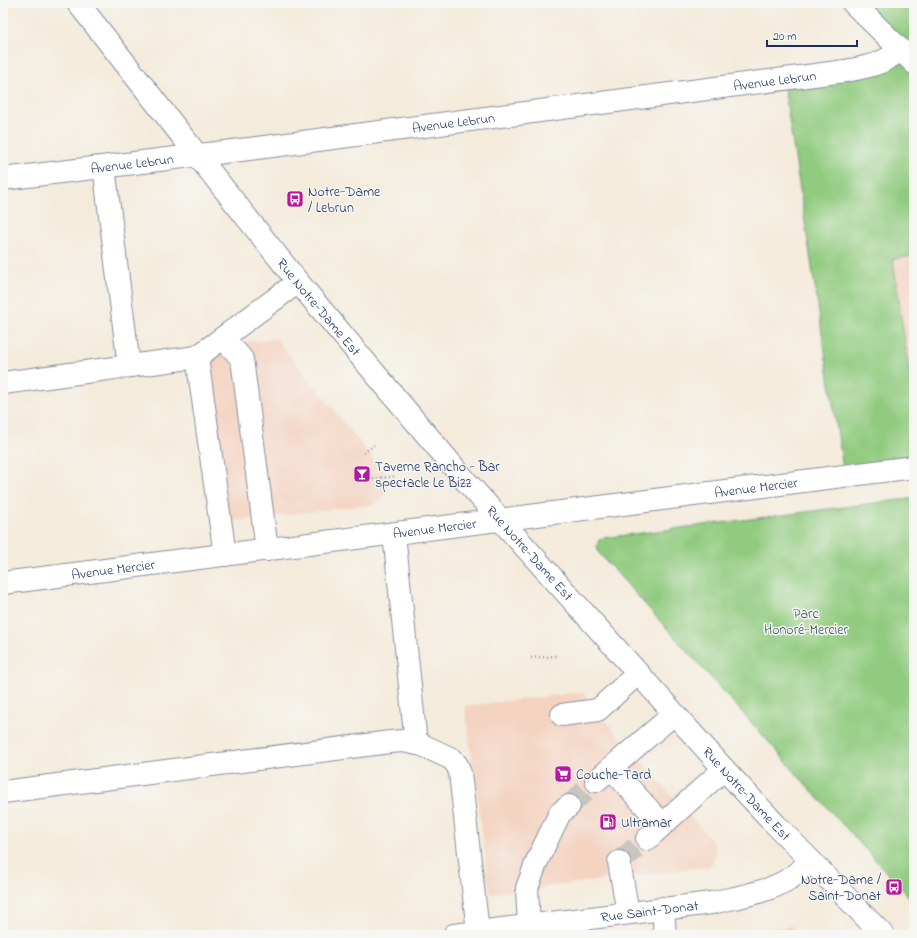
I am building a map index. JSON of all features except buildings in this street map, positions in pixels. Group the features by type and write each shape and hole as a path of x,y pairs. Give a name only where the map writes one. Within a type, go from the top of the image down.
{"street":[{"name":"Rue Notre-Dame Est","path":"78,3 196,156 298,282 464,479 637,674 724,769 883,935"},
{"path":"853,3 907,57"},
{"name":"Avenue Lebrun","path":"3,179 196,156 845,71 871,66 889,59 907,57"},
{"path":"104,167 129,366"},
{"path":"3,383 197,358 298,282"},
{"path":"223,338 242,359 267,550"},
{"path":"197,358 225,555"},
{"name":"Avenue Mercier","path":"3,583 914,467"},
{"path":"394,534 416,743"},
{"path":"562,715 598,710 637,674"},
{"path":"674,714 603,775 654,832 724,769"},
{"path":"3,792 390,742 403,741 416,743 452,758 460,773 478,932"},
{"path":"529,926 527,888 537,861 560,813 569,806"},
{"name":"Rue Saint-Donat","path":"454,935 529,926 590,927 628,913 711,903 763,890 789,879 811,861"},
{"path":"619,862 628,913"},
{"path":"663,908 665,935"}],"path":[{"path":"364,453 374,445"},
{"path":"373,479 396,476"},
{"path":"531,658 556,656"}],"shaded area":[{"path":"914,256 914,405 893,259"},
{"path":"276,338 386,475 388,483 387,491 382,499 375,504 229,522 206,348"},
{"path":"582,692 617,734 713,842 716,853 714,859 711,865 705,867 490,894 465,706"},
{"path":"791,926 798,935 739,935"}],"green space":[{"path":"852,3 914,3 914,256 893,259 914,405 914,467 844,475 783,80 900,51"},
{"name":"Parc Honoré-Mercier","path":"914,498 914,902 800,778 599,553 597,546 599,540 603,538"}],"tunnel":[{"path":"569,806 596,781"},
{"path":"619,862 647,839"}],"place":[{"name":"Notre-Dame / Lebrun","path":"295,199"},
{"name":"Taverne Rancho - Bar spectacle Le Bizz","path":"362,474"},
{"name":"Couche-Tard","path":"563,774"},
{"name":"Ultramar","path":"608,822"},
{"name":"Notre-Dame / Saint-Donat","path":"894,887"}]}
